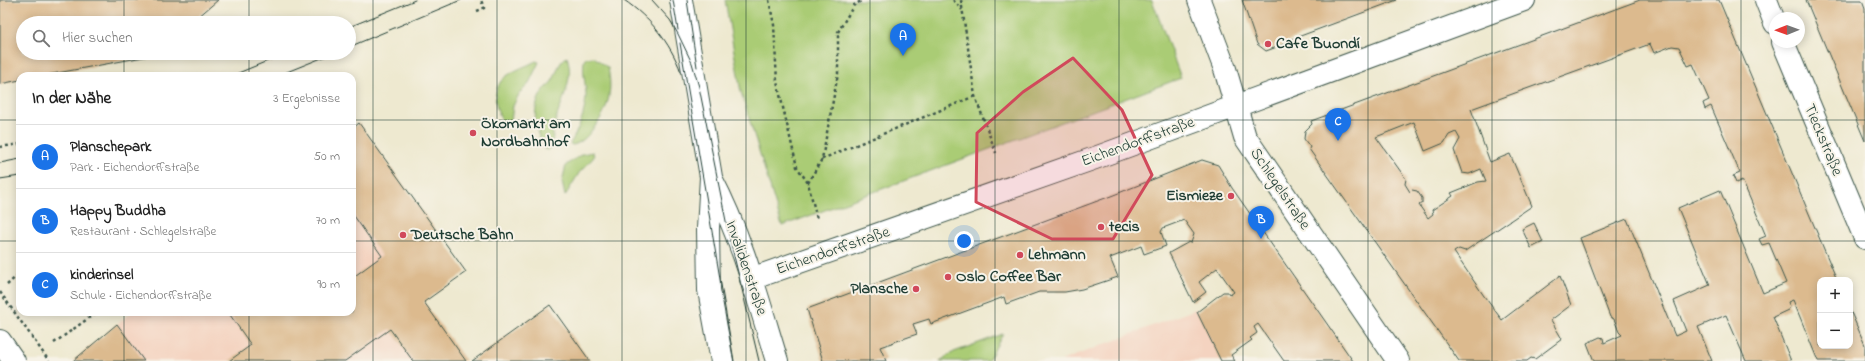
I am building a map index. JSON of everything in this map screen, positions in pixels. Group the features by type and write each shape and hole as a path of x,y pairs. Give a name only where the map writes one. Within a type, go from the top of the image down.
{"street":[{"name":"Invalidenstraße","path":"681,0 711,177 708,229 709,290 722,361"},
{"name":"Schlegelstraße","path":"1199,0 1225,69 1234,106 1244,137 1398,361"},
{"name":"Eichendorffstraße","path":"751,280 1095,158 1524,0"},
{"path":"1766,0 1771,12"},
{"name":"Tieckstraße","path":"1786,48 1865,238"},
{"name":"Invalidenstraße","path":"711,177 730,219 777,361"},
{"path":"0,342 14,361"}],"path":[{"path":"477,11 484,8 481,0"},
{"path":"769,0 774,25 777,82 797,167 808,183 817,219"},
{"path":"808,183 822,159 838,74 838,32 854,4 863,0"},
{"path":"953,0 962,10"},
{"path":"961,0 975,96 996,153"},
{"path":"822,159 975,96"},
{"path":"0,148 16,145"},
{"path":"6,285 16,277"},
{"path":"0,292 16,315"},
{"path":"17,316 49,361"},
{"path":"54,343 91,316"}],"highlighted area":[{"path":"1073,58 1122,110 1152,175 1113,239 1052,239 976,202 977,133 1023,92"}],"shaded area":[{"name":"Deutsche Bahn","path":"356,139 424,302 466,361 73,361 127,316 356,316"},
{"path":"1196,309 1221,361 1061,361"}],"green space":[{"path":"725,0 1152,0 1181,78 782,226 741,92"},
{"path":"567,57 569,65 568,82 555,122 551,147 548,150 544,149 538,135 535,113 536,106 542,92 553,80 561,63"},
{"path":"594,57 608,68 610,85 608,101 602,116 590,132 581,141 573,145 570,144 581,121 586,96 584,62 585,58"},
{"path":"536,61 539,62 528,85 519,94 513,106 511,121 509,125 505,125 496,106 496,92 498,85 511,73"},
{"path":"593,152 594,157 579,173 565,196 562,182 566,165 582,154"},
{"path":"1003,334 988,361 940,361 954,352"}],"building":[{"path":"0,0 218,0 199,16 16,16 16,60 127,60 63,72 16,72 16,81 0,84"},
{"path":"1242,0 1397,0 1287,41 1288,43 1266,51 1257,44"},
{"path":"1640,0 1719,0 1836,277 1817,277 1817,349 1853,349 1853,317 1865,345 1865,361 1818,361 1793,300 1788,302 1790,307 1788,310 1773,317 1791,361 1746,361 1726,315 1698,327 1712,361 1594,361 1587,343 1600,337 1603,338 1604,343 1622,335 1619,332 1614,319 1610,317 1580,238 1627,219 1675,336 1686,331 1674,301 1710,285 1678,208 1720,190 1763,293 1786,283 1769,243 1762,245 1759,239 1766,236 1742,180 1736,183 1733,176 1740,173 1711,106 1705,109 1703,103 1709,100 1693,64 1688,66 1679,47 1672,46 1654,53 1650,44 1471,109 1490,162 1510,154 1532,206 1465,251 1459,249 1454,252 1502,320 1560,276 1571,305 1551,320 1562,339 1535,359 1531,358 1527,361 1459,361 1309,149 1310,147 1304,139 1305,131 1312,124 1311,121","holes":["1414,122 1425,151 1444,143 1449,135 1456,132 1460,139 1454,150 1462,173 1469,174 1481,169 1486,181 1478,182 1451,193 1453,196 1432,210 1433,214 1428,218 1419,205 1422,203 1422,198 1417,191 1412,190 1410,192 1405,184 1406,179 1376,137"]},
{"path":"1806,0 1862,0 1865,8 1865,141"},
{"name":"Deutsche Bahn","path":"359,123 466,272 424,302 466,361 413,361 390,329 345,361 229,361 251,345 231,316 356,316 356,275 382,256 356,219 356,126"},
{"path":"1202,160 1218,165 1232,188 1353,361 1284,361 1258,324 1254,327 1257,333 1250,338 1252,340 1231,355 1235,361 1221,361 1197,312 1223,292 1228,292 1230,295 1234,292 1217,268 1199,282 1206,292 1193,302 1169,253 1189,242 1191,243 1194,234 1184,220 1163,228 1161,232 1166,246 1144,254 1141,246 1110,258 1118,277 1082,289 1065,292 1039,292 1006,304 1004,297 931,324 929,319 913,324 917,334 880,347 886,361 823,361 807,309 1111,196"},
{"path":"1534,223 1543,242 1531,248 1522,229"},
{"path":"550,305 590,361 472,361"},
{"path":"117,324 144,361 73,361"}],"tram line":[{"path":"356,24 415,0"},
{"path":"356,44 461,0"},
{"path":"624,0 651,23 665,41 681,72"},
{"path":"652,0 670,20 692,63 699,87 727,226 759,361"},
{"path":"673,0 678,30"},
{"path":"687,0 697,67"},
{"path":"680,43 734,361"},
{"path":"241,72 270,60"},
{"path":"287,72 317,60"},
{"path":"0,163 16,160"},
{"path":"0,179 16,177"}],"place":[{"name":"Cafe Buondí","path":"1268,44"},
{"name":"Planschepark","path":"903,56"},
{"name":"Ökomarkt am Nordbahnhof","path":"473,133"},
{"name":"kinderinsel","path":"1338,141"},
{"name":"Eismieze","path":"1231,196"},
{"name":"tecis","path":"1101,227"},
{"name":"Deutsche Bahn","path":"403,235"},
{"name":"Happy Buddha","path":"1261,239"},
{"name":"Lehmann","path":"1020,255"},
{"name":"Oslo Coffee Bar","path":"948,277"},
{"name":"Plansche","path":"916,289"}]}
